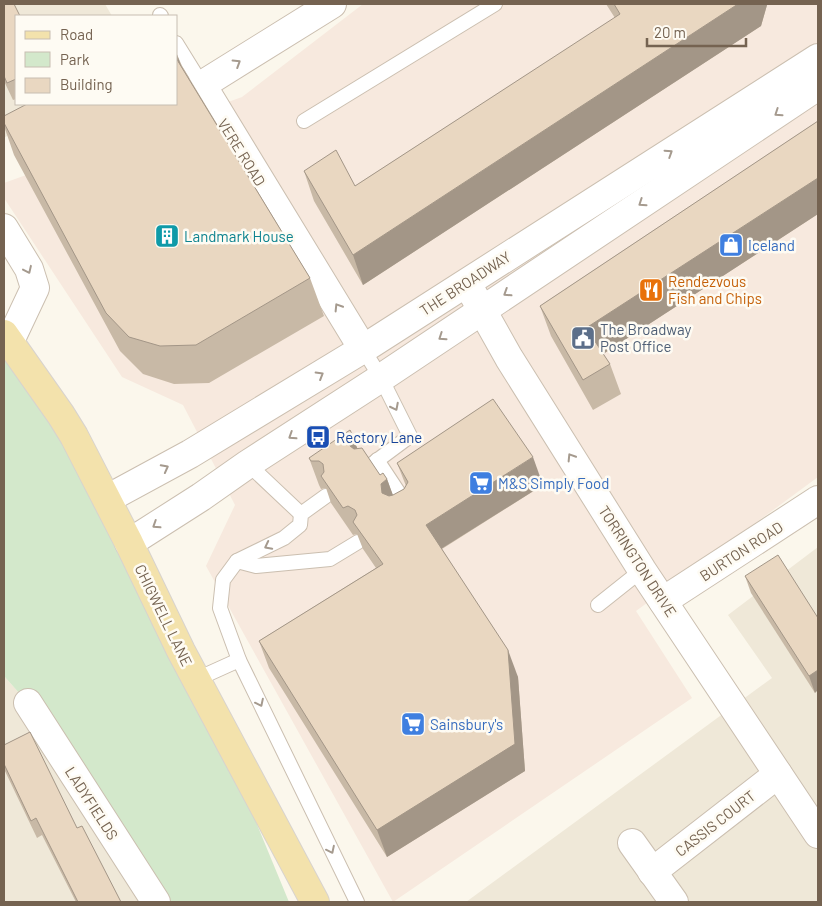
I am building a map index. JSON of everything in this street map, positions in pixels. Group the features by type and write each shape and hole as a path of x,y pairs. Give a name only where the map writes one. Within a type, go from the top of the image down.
{"main road":[{"name":"CHIGWELL LANE","path":"7,339 61,415 107,499 181,651 315,902"}],"street":[{"path":"202,85 332,4"},
{"name":"THE BROADWAY","path":"107,499 190,454 363,349 818,58"},
{"name":"VERE ROAD","path":"202,85 363,349"},
{"name":"THE BROADWAY","path":"129,543 381,378 818,86"},
{"path":"4,228 29,269 35,288 7,339"},
{"name":"TORRINGTON DRIVE","path":"466,282 483,309 509,358 642,570 818,834"},
{"name":"BURTON ROAD","path":"663,601 818,500"},
{"name":"LADYFIELDS","path":"28,703 156,902"},
{"name":"CASSIS COURT","path":"652,872 778,774"},
{"path":"632,843 674,902"}],"lane":[{"path":"304,121 494,4"},
{"path":"178,46 202,85"},
{"path":"363,349 381,378 410,436 372,464 410,509 399,515"},
{"path":"248,464 301,514"},
{"path":"326,496 301,514 300,526 284,538 236,561 223,580 220,608 239,660 357,902"},
{"path":"236,561 256,566 330,559 358,542"},
{"path":"598,605 642,570"},
{"path":"197,679 239,660"}],"shaded area":[{"path":"4,4 105,4 111,15 15,15 15,105 49,105 4,138"},
{"path":"363,4 818,4 818,477 636,611 692,698 393,902 206,566 235,505 183,405 122,377 4,198 4,183 242,97"},
{"path":"818,547 818,902 466,902 772,678 728,615"},
{"path":"4,676 28,703 147,902 4,902"}],"green space":[{"path":"4,333 197,679 289,902 167,902 28,703 4,676"}],"building":[{"path":"4,4 14,4 20,15 15,15 15,79 7,83 4,76"},
{"path":"614,4 738,4 353,255 304,171 336,150 355,186 620,14"},
{"name":"Landmark House","path":"178,61 310,278 196,345 160,346 129,337 106,313 4,123 4,116 25,105 178,105"},
{"path":"818,121 818,178 586,328 610,364 583,380 540,306"},
{"name":"Sainsbury's","path":"493,399 533,457 426,525 508,650 515,744 377,830 259,641 383,564 353,522 357,515 355,510 348,506 343,508 321,476 324,472 323,464 319,461 311,461 309,458 350,430 352,434 349,438 350,446 354,449 362,448 380,475 383,473 387,479 381,484 382,493 389,496 393,495 404,489 408,482 397,463"},
{"path":"778,555 818,618 818,670 809,676 745,576"},
{"path":"30,732 77,828 82,826 121,902 78,902 36,818 31,821 4,764 4,745"}],"place":[{"name":"Landmark House","path":"167,236"},
{"name":"Iceland","path":"731,245"},
{"name":"Rendezvous Fish and Chips","path":"651,290"},
{"name":"The Broadway Post Office","path":"583,338"},
{"name":"Rectory Lane","path":"318,437"},
{"name":"M&S Simply Food","path":"481,483"},
{"name":"Sainsbury's","path":"413,724"}]}
